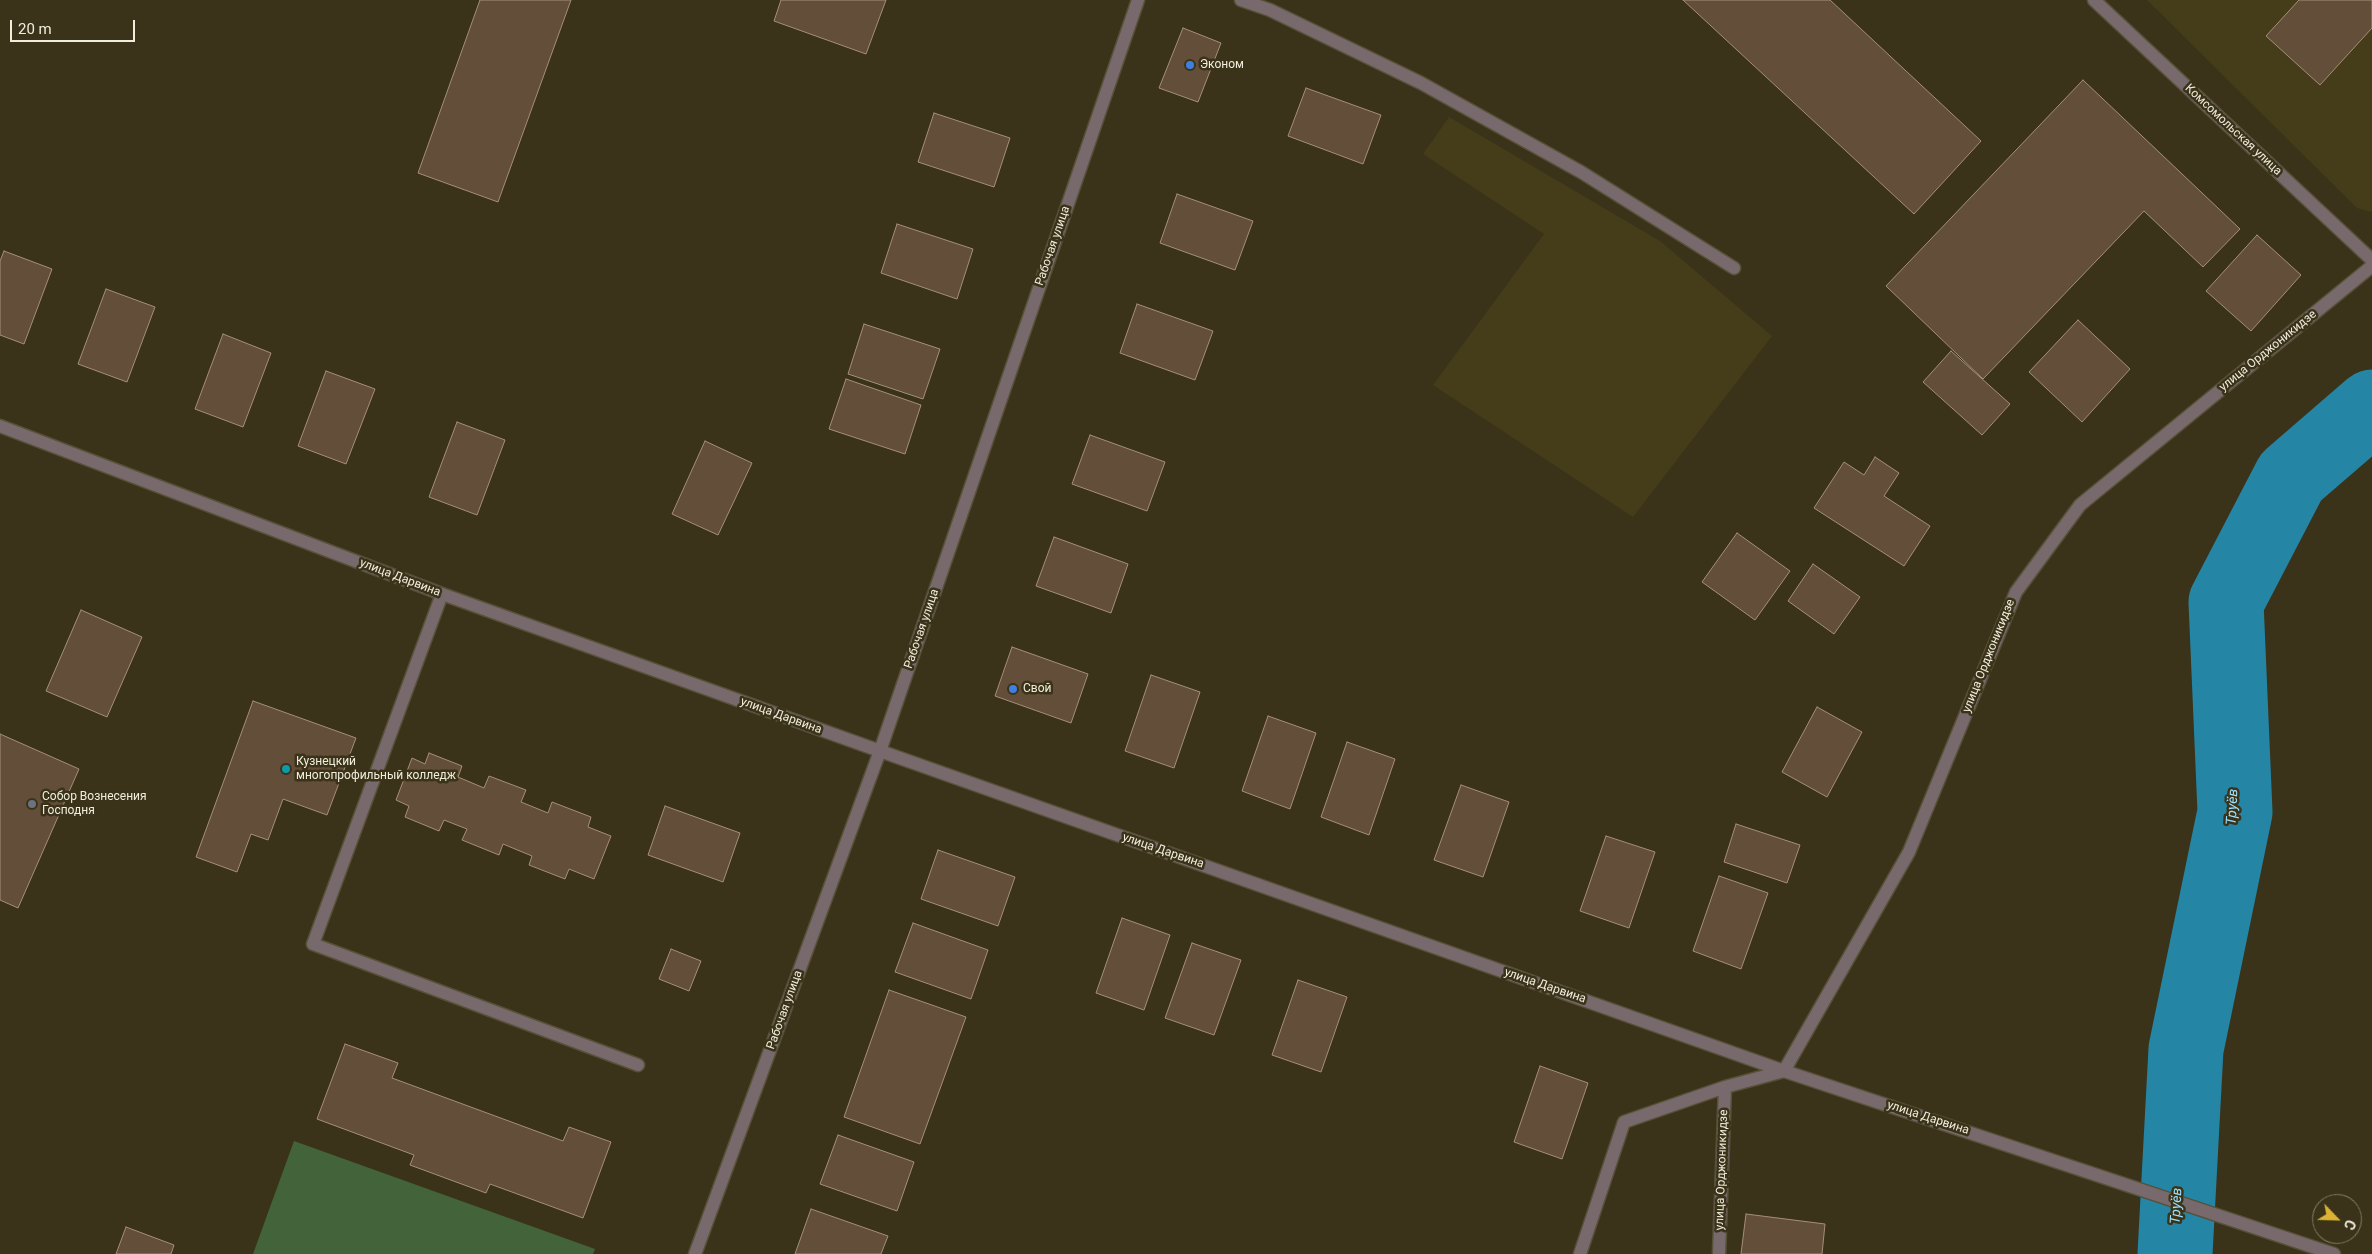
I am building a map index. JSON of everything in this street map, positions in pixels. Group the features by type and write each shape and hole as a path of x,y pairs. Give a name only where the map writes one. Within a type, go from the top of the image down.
{"street":[{"name":"Рабочая улица","path":"695,1254 880,751 1138,0"},
{"path":"1241,0 1270,10 1421,83 1581,172 1734,268"},
{"name":"Комсомольская улица","path":"2094,0 2372,260"},
{"name":"улица Орджоникидзе","path":"1580,1254 1624,1122 1725,1087 1784,1071 1908,852 2016,592 2080,505 2372,266"},
{"name":"улица Дарвина","path":"0,426 442,594 880,751 1784,1071 2334,1254"},
{"path":"442,594 313,944 638,1065"},
{"name":"улица Орджоникидзе","path":"1719,1254 1725,1087"}],"shaded area":[{"path":"2147,0 2372,0 2372,212 2357,208"},
{"path":"1449,117 1660,241 1772,336 1633,517 1433,385 1544,234 1423,154"}],"green space":[{"path":"294,1141 595,1249 593,1254 253,1254"}],"building":[{"path":"480,0 571,0 498,202 418,173"},
{"path":"781,0 886,0 866,54 774,21"},
{"path":"1683,0 1830,0 1981,141 1914,214"},
{"path":"2299,0 2372,0 2372,28 2320,85 2266,36"},
{"name":"Эконом","path":"1183,28 1221,43 1198,102 1159,88"},
{"path":"2083,80 2240,229 2203,267 2144,211 1983,379 1886,286"},
{"path":"1306,88 1381,115 1363,164 1288,136"},
{"path":"934,113 1010,138 994,187 918,162"},
{"path":"1177,194 1253,221 1235,270 1160,243"},
{"path":"897,224 973,249 957,299 881,273"},
{"path":"2257,235 2301,275 2251,331 2206,291"},
{"path":"4,251 52,269 24,344 0,335 0,261"},
{"path":"106,289 155,307 127,382 78,364"},
{"path":"1137,304 1213,331 1195,380 1120,353"},
{"path":"2078,320 2130,369 2082,422 2029,372"},
{"path":"864,324 940,349 923,399 848,374"},
{"path":"223,334 271,353 243,427 195,409"},
{"path":"1951,351 2010,404 1982,435 1923,382"},
{"path":"326,371 375,389 346,464 298,446"},
{"path":"846,379 921,405 905,454 829,429"},
{"path":"457,422 505,440 477,515 429,497"},
{"path":"1090,435 1165,462 1147,511 1072,484"},
{"path":"705,441 752,463 718,535 672,514"},
{"path":"1875,457 1899,473 1884,496 1930,526 1904,566 1814,508 1844,462 1864,475"},
{"path":"1737,533 1790,571 1755,620 1702,582"},
{"path":"1054,537 1128,564 1111,613 1036,586"},
{"path":"1813,564 1860,597 1834,634 1788,601"},
{"path":"81,610 142,637 107,717 46,691"},
{"path":"1012,647 1088,674 1071,723 995,696"},
{"path":"1151,675 1200,692 1174,768 1125,751"},
{"name":"Кузнецкий многопрофильный колледж","path":"253,701 356,738 327,815 283,799 268,840 251,834 237,872 196,857"},
{"path":"1817,707 1862,732 1827,797 1782,772"},
{"path":"1268,716 1316,733 1290,809 1242,791"},
{"name":"Собор Вознесения Господня","path":"0,734 79,769 18,908 0,900"},
{"path":"1347,742 1395,759 1369,835 1321,817"},
{"path":"429,753 462,766 458,777 484,788 489,776 526,790 521,802 548,813 552,802 591,817 588,827 611,836 594,879 569,869 565,879 529,865 532,856 503,844 499,855 462,840 467,829 444,820 439,831 405,817 409,806 396,800 412,758 425,764"},
{"path":"1461,785 1509,802 1483,877 1434,860"},
{"path":"665,806 740,833 723,882 648,855"},
{"path":"1736,824 1800,845 1787,883 1724,862"},
{"path":"1606,836 1655,852 1629,928 1580,911"},
{"path":"938,850 1015,877 998,926 921,899"},
{"path":"1719,876 1768,893 1741,969 1693,951"},
{"path":"1122,918 1170,935 1144,1010 1096,993"},
{"path":"913,923 988,950 971,999 895,972"},
{"path":"1192,943 1241,960 1214,1035 1165,1018"},
{"path":"671,949 701,961 689,991 659,979"},
{"path":"1298,980 1347,997 1321,1072 1272,1055"},
{"path":"889,990 966,1017 920,1144 844,1117"},
{"path":"345,1044 398,1063 392,1078 563,1141 569,1127 611,1142 583,1218 490,1184 486,1193 410,1165 414,1155 317,1119"},
{"path":"1540,1066 1588,1083 1562,1159 1514,1142"},
{"path":"838,1135 914,1162 897,1211 820,1184"},
{"path":"811,1209 888,1236 881,1254 795,1254"},
{"path":"1746,1214 1825,1224 1822,1254 1741,1254"},
{"path":"126,1227 174,1245 171,1254 116,1254"}],"waterway":[{"name":"Труёв","path":"2175,1254 2186,1049 2235,812 2226,602 2291,477 2372,407"}],"place":[{"name":"Эконом","path":"1190,65"},
{"name":"Свой","path":"1013,689"},
{"name":"Кузнецкий многопрофильный колледж","path":"286,769"},
{"name":"Собор Вознесения Господня","path":"32,804"}]}
